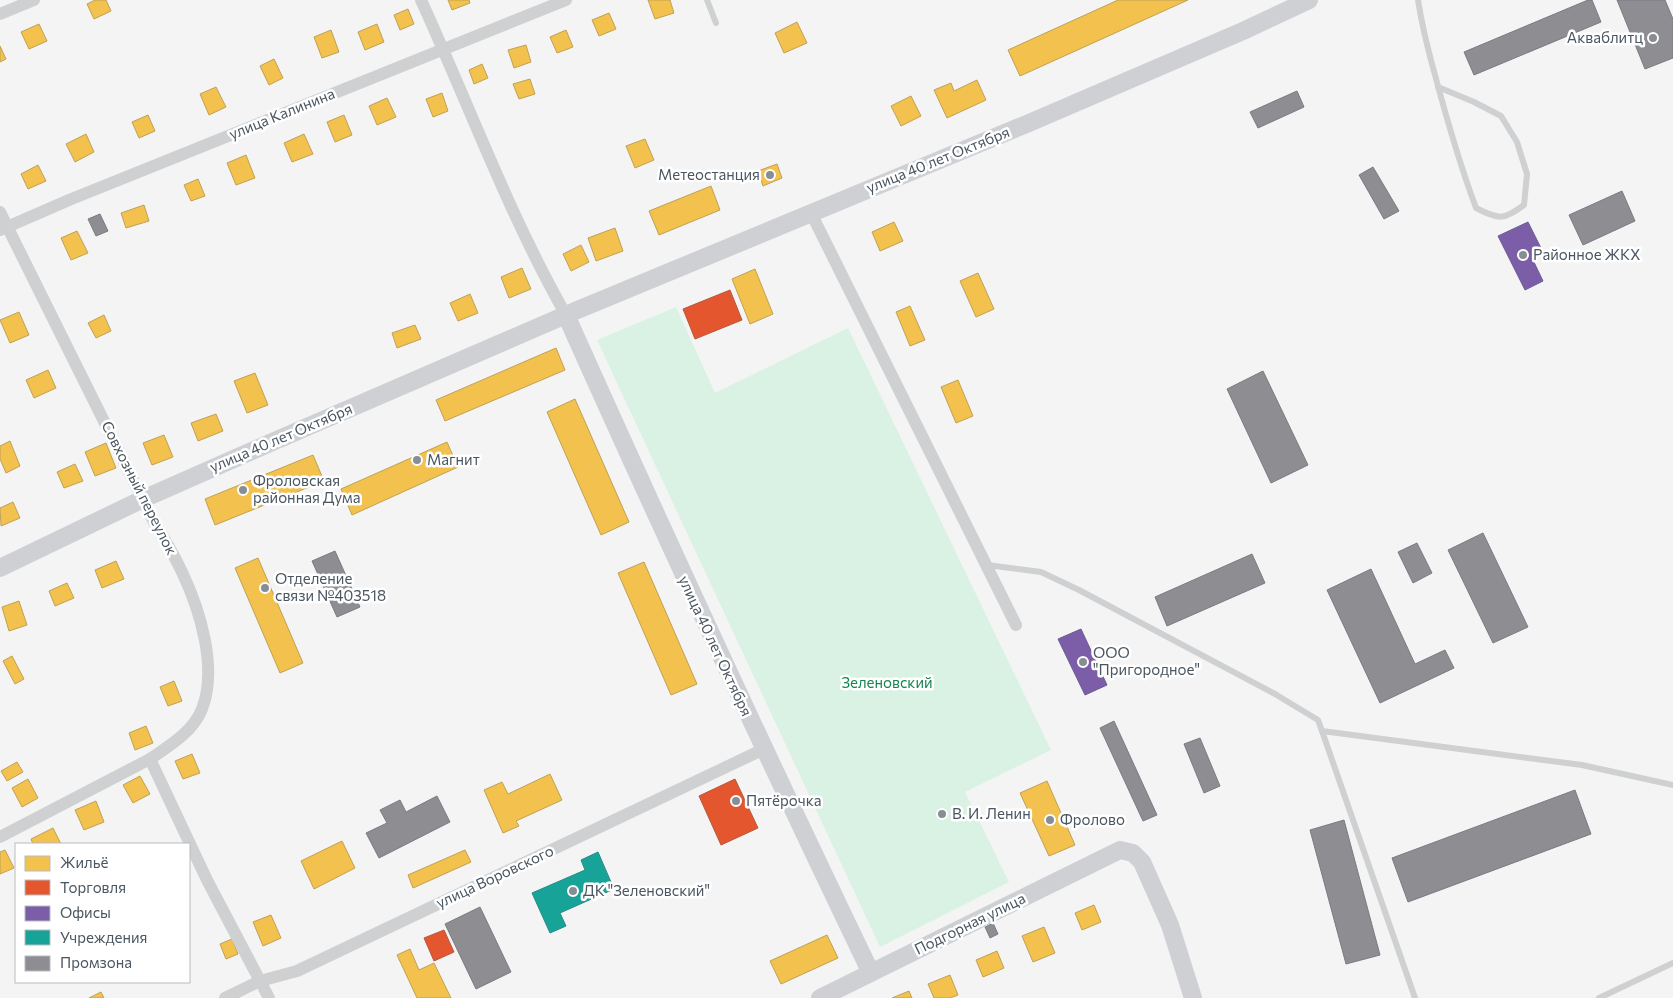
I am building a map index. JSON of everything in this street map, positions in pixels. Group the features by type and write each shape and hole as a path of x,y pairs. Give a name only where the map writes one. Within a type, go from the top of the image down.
{"street":[{"path":"0,14 34,0"},
{"path":"421,0 504,191 543,275 566,315"},
{"name":"улица Калинина","path":"4,228 443,48 566,0"},
{"name":"улица 40 лет Октября","path":"0,568 143,499 566,315 1046,115 1243,31 1309,0"},
{"name":"Совхозный переулок","path":"0,212 4,228 154,522 182,572 199,615 208,671 202,710 194,722 169,747 150,759 0,837"},
{"path":"811,213 1016,625"},
{"name":"улица 40 лет Октября","path":"566,315 663,532 871,973"},
{"name":"улица Воровского","path":"225,998 260,981 297,971 764,749"},
{"path":"150,759 190,843"},
{"path":"190,844 269,998"},
{"name":"Подгорная улица","path":"820,998 1120,850 1133,853 1142,862 1170,925 1193,998"}],"lane":[{"path":"707,0 716,23"},
{"path":"1418,0 1421,24 1438,88 1476,208 1493,216 1510,216 1524,204 1527,174 1517,142 1501,116 1474,102 1438,88"},
{"path":"987,565 1040,572 1079,590 1275,694 1318,720 1415,998"},
{"path":"1322,731 1582,765 1673,786"},
{"path":"1599,998 1673,963"}],"green space":[{"name":"Зеленовский","path":"676,307 715,393 848,328 1051,750 965,792 1009,882 880,947 597,340"}],"building: Жильё":[{"path":"95,0 106,0 111,11 94,19 87,4"},
{"path":"448,0 469,0 470,3 452,10"},
{"path":"648,0 670,0 674,13 655,19"},
{"path":"1118,0 1188,0 1020,76 1008,50"},
{"path":"408,9 414,24 400,30 394,15"},
{"path":"609,13 616,29 599,36 592,20"},
{"path":"797,22 807,43 784,53 775,33"},
{"path":"39,24 47,41 29,49 21,32"},
{"path":"377,24 384,42 365,50 358,32"},
{"path":"331,30 339,52 322,58 314,37"},
{"path":"566,30 573,47 557,53 550,37"},
{"path":"526,45 531,62 514,68 508,50"},
{"path":"0,46 6,59 0,62"},
{"path":"274,59 283,78 269,85 260,66"},
{"path":"482,64 488,78 474,84 469,70"},
{"path":"530,79 535,94 519,99 513,84"},
{"path":"977,80 986,100 947,118 934,90 951,83 954,91"},
{"path":"216,87 226,107 209,115 200,94"},
{"path":"442,93 448,111 433,117 426,99"},
{"path":"911,96 921,116 901,126 891,106"},
{"path":"387,98 396,117 377,125 369,106"},
{"path":"148,115 155,131 139,138 132,122"},
{"path":"344,115 352,135 335,142 327,122"},
{"path":"86,134 94,152 75,162 66,144"},
{"path":"304,134 313,154 292,162 284,143"},
{"path":"645,139 654,160 635,168 626,146"},
{"path":"246,155 255,178 236,185 227,163"},
{"name":"Метеостанция","path":"777,164 782,178 763,186 758,171"},
{"path":"38,165 46,181 28,189 21,174"},
{"path":"198,179 205,196 191,201 184,185"},
{"path":"711,186 720,210 659,235 649,211"},
{"path":"144,205 149,221 126,228 121,213"},
{"path":"894,222 903,241 880,251 872,232"},
{"path":"615,228 623,251 596,261 588,238"},
{"path":"77,231 88,253 71,260 61,238"},
{"path":"581,245 589,262 571,271 563,254"},
{"path":"522,268 531,289 509,298 501,277"},
{"path":"755,269 773,314 750,324 732,279"},
{"path":"978,273 994,309 976,317 960,281"},
{"path":"470,294 478,313 458,321 450,303"},
{"path":"910,306 925,340 910,346 896,312"},
{"path":"19,312 29,335 10,343 0,320"},
{"path":"104,315 111,331 96,338 88,323"},
{"path":"415,325 421,339 397,348 392,333"},
{"path":"556,348 565,370 445,421 436,400"},
{"path":"48,370 56,388 34,398 26,380"},
{"path":"255,373 268,405 247,413 234,381"},
{"path":"958,380 973,416 956,423 941,387"},
{"path":"575,399 629,522 601,535 547,412"},
{"path":"216,414 223,431 198,441 191,423"},
{"path":"164,435 173,457 152,465 143,443"},
{"path":"10,441 20,466 6,473 0,459 0,446"},
{"path":"447,442 458,467 352,515 341,489"},
{"path":"106,443 116,468 95,476 85,452"},
{"path":"313,455 324,481 215,525 205,499"},
{"path":"75,464 83,481 64,488 57,472"},
{"path":"13,502 20,518 1,526 0,508"},
{"path":"258,558 303,663 280,673 235,568"},
{"path":"116,561 124,579 102,588 95,570"},
{"path":"644,562 697,684 671,695 618,573"},
{"path":"67,583 74,598 55,606 49,591"},
{"path":"19,601 27,625 9,631 2,607"},
{"path":"12,656 24,679 15,684 3,661"},
{"path":"174,681 182,701 168,706 160,687"},
{"path":"146,726 153,743 135,750 129,733"},
{"path":"192,754 200,773 183,779 175,761"},
{"path":"17,762 23,772 7,781 1,771"},
{"path":"550,774 562,800 516,821 519,826 503,833 484,790 502,782 508,794"},
{"path":"140,776 150,794 133,803 123,785"},
{"path":"28,779 38,798 22,807 12,788"},
{"name":"Фролово","path":"1047,781 1075,845 1049,856 1020,793"},
{"path":"96,801 104,822 84,830 75,810"},
{"path":"53,828 60,843 33,843 31,839"},
{"path":"342,841 355,868 314,889 301,861"},
{"path":"5,850 14,868 0,874 0,852"},
{"path":"465,850 471,862 413,888 408,875"},
{"path":"1094,905 1101,922 1082,930 1075,913"},
{"path":"271,915 281,938 263,946 253,922"},
{"path":"1044,927 1055,953 1033,962 1022,936"},
{"path":"827,935 838,958 781,984 770,961"},
{"path":"232,939 238,954 226,959 220,944"},
{"path":"410,949 419,970 434,963 451,998 417,998 397,955"},
{"path":"997,951 1004,968 983,977 976,960"},
{"path":"950,975 958,995 950,998 934,998 928,984"},
{"path":"909,991 912,998 892,998"},
{"path":"101,992 104,998 89,998"}],"building: Торговля":[{"path":"730,290 742,320 695,339 683,309"},
{"path":"735,779 758,828 721,845 699,796"},
{"path":"444,930 454,952 434,961 424,938"}],"building: Офисы":[{"name":"Районное ЖКХ","path":"1528,222 1543,252 1532,258 1543,281 1525,290 1498,236"},
{"name":"ООО \"Пригородное\"","path":"1081,629 1107,685 1085,695 1058,639"}],"building: Учреждения":[{"name":"ДК \"Зеленовский\"","path":"598,852 614,889 560,913 566,926 550,933 532,893 585,870 581,860"}],"building: Промзона":[{"path":"1588,0 1592,0 1601,22 1474,75 1464,52"},
{"name":"Акваблитц","path":"1617,0 1665,0 1673,19 1673,58 1645,69"},
{"path":"1297,91 1304,107 1258,128 1250,112"},
{"path":"1373,167 1399,211 1384,219 1359,175"},
{"path":"1622,191 1635,221 1583,245 1569,215"},
{"path":"100,214 108,231 96,236 88,219"},
{"path":"1263,371 1308,465 1271,483 1227,389"},
{"path":"1483,533 1528,627 1493,643 1448,550"},
{"path":"1417,543 1432,573 1413,583 1398,552"},
{"path":"335,551 360,607 337,617 312,561"},
{"path":"1252,554 1265,583 1167,626 1155,597"},
{"path":"1371,569 1415,664 1445,650 1454,668 1380,703 1327,590"},
{"path":"1114,721 1157,815 1143,821 1100,728"},
{"path":"1200,738 1220,786 1204,793 1184,744"},
{"path":"1575,790 1591,834 1408,902 1392,858"},
{"path":"437,796 450,822 379,858 366,833 387,823 380,810 400,800 406,812"},
{"path":"1344,820 1380,955 1346,964 1310,830"},
{"path":"480,907 511,972 476,989 445,924"},
{"path":"993,923 998,934 990,938 985,927"}],"place":[{"name":"Акваблитц","path":"1653,38"},
{"name":"Метеостанция","path":"770,175"},
{"name":"Районное ЖКХ","path":"1523,255"},
{"name":"Магнит","path":"417,460"},
{"name":"Фроловская районная Дума","path":"243,490"},
{"name":"Отделение связи №403518","path":"265,588"},
{"name":"ООО \"Пригородное\"","path":"1083,662"},
{"name":"Пятёрочка","path":"736,801"},
{"name":"В. И. Ленин","path":"942,814"},
{"name":"Фролово","path":"1050,820"},
{"name":"ДК \"Зеленовский\"","path":"573,891"}]}
